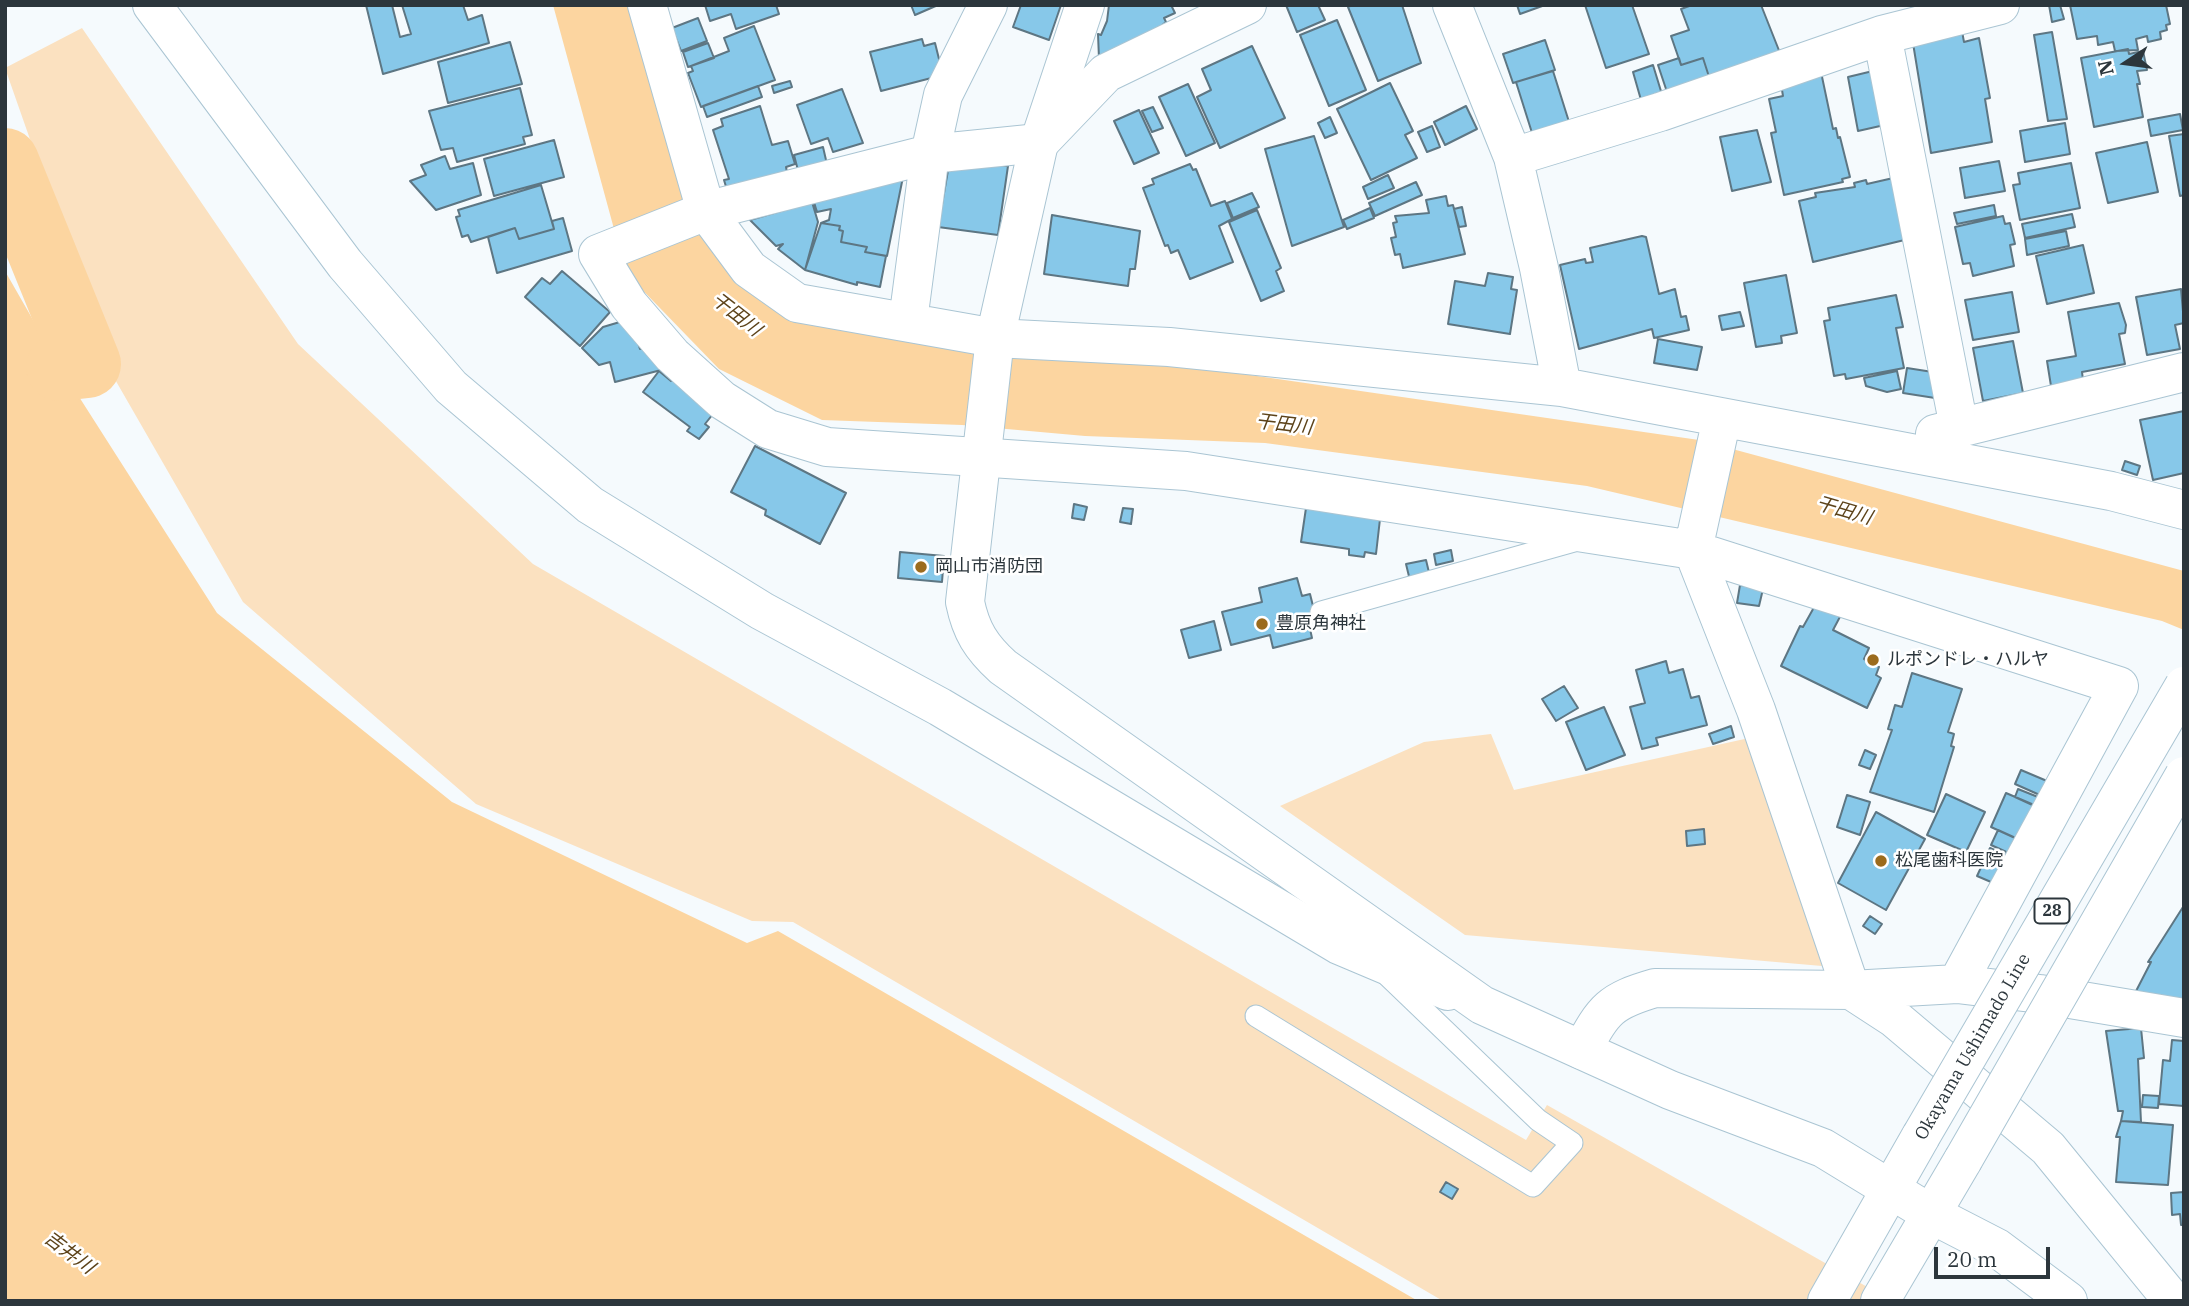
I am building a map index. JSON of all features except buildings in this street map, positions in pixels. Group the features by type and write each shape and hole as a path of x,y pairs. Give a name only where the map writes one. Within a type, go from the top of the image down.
{"street":[{"path":"152,5 345,264 451,387 590,505 762,611 940,707 1339,944 1670,1090 1823,1149 1931,1214 1997,1248 2068,1301"},
{"path":"647,5 699,214 749,269 797,303 908,321 994,347 1169,347 1562,387 1720,424 1886,448 2111,491 2184,510"},
{"path":"908,321 930,154 943,95 988,5"},
{"path":"1085,5 1039,143 994,347 965,602 970,627 984,650 1003,667 1482,1005"},
{"path":"1247,5 1106,73 1039,143 930,154 699,214 598,254 637,315 672,355 722,400 768,429 827,447 983,442 1597,534 1694,542 2119,686 1956,984"},
{"path":"1452,5 1513,157 1539,268 1562,387"},
{"path":"1513,157 1660,113 1882,35 2000,5"},
{"path":"1882,35 1959,427"},
{"path":"1886,448 1959,427 2184,372"},
{"path":"1720,424 1694,542 1756,710 1851,990 1894,1018 2048,1148 2173,1301"},
{"name":"Okayama Ushimado Line","path":"1828,1301 1921,1136 2184,686"},
{"name":"28","path":"1888,1287 2184,776"},
{"path":"1582,1050 1601,1014 1627,997 1656,988 1851,990 1956,984 2184,1018"}],"lane":[{"path":"1321,612 1597,534"},
{"path":"1255,1016 1533,1186 1572,1143 1538,1120 1368,958"}],"shaded area":[{"path":"82,28 298,344 533,564 1526,1140 1547,1105 1892,1301 1443,1301 793,922 752,921 476,804 243,602 113,376 5,68"},
{"path":"1491,734 1514,790 1749,738 1822,966 1465,935 1280,806 1424,742"}],"water":[{"name":"干田川","path":"553,5 635,5 743,286 1105,354 1699,440 2184,571 2184,630 2162,621 1587,486 1265,443 1085,436 962,425 822,420 719,369 626,273"},
{"name":"吉井川","path":"5,271 60,367 217,613 452,802 747,943 778,931 1418,1301 5,1301"}],"waterway":[{"path":"5,162 87,364 60,367"}],"place":[{"name":"岡山市消防団","path":"921,567"},
{"name":"豊原角神社","path":"1262,624"},
{"name":"ルポンドレ・ハルヤ","path":"1873,660"},
{"name":"松尾歯科医院","path":"1881,861"}]}
